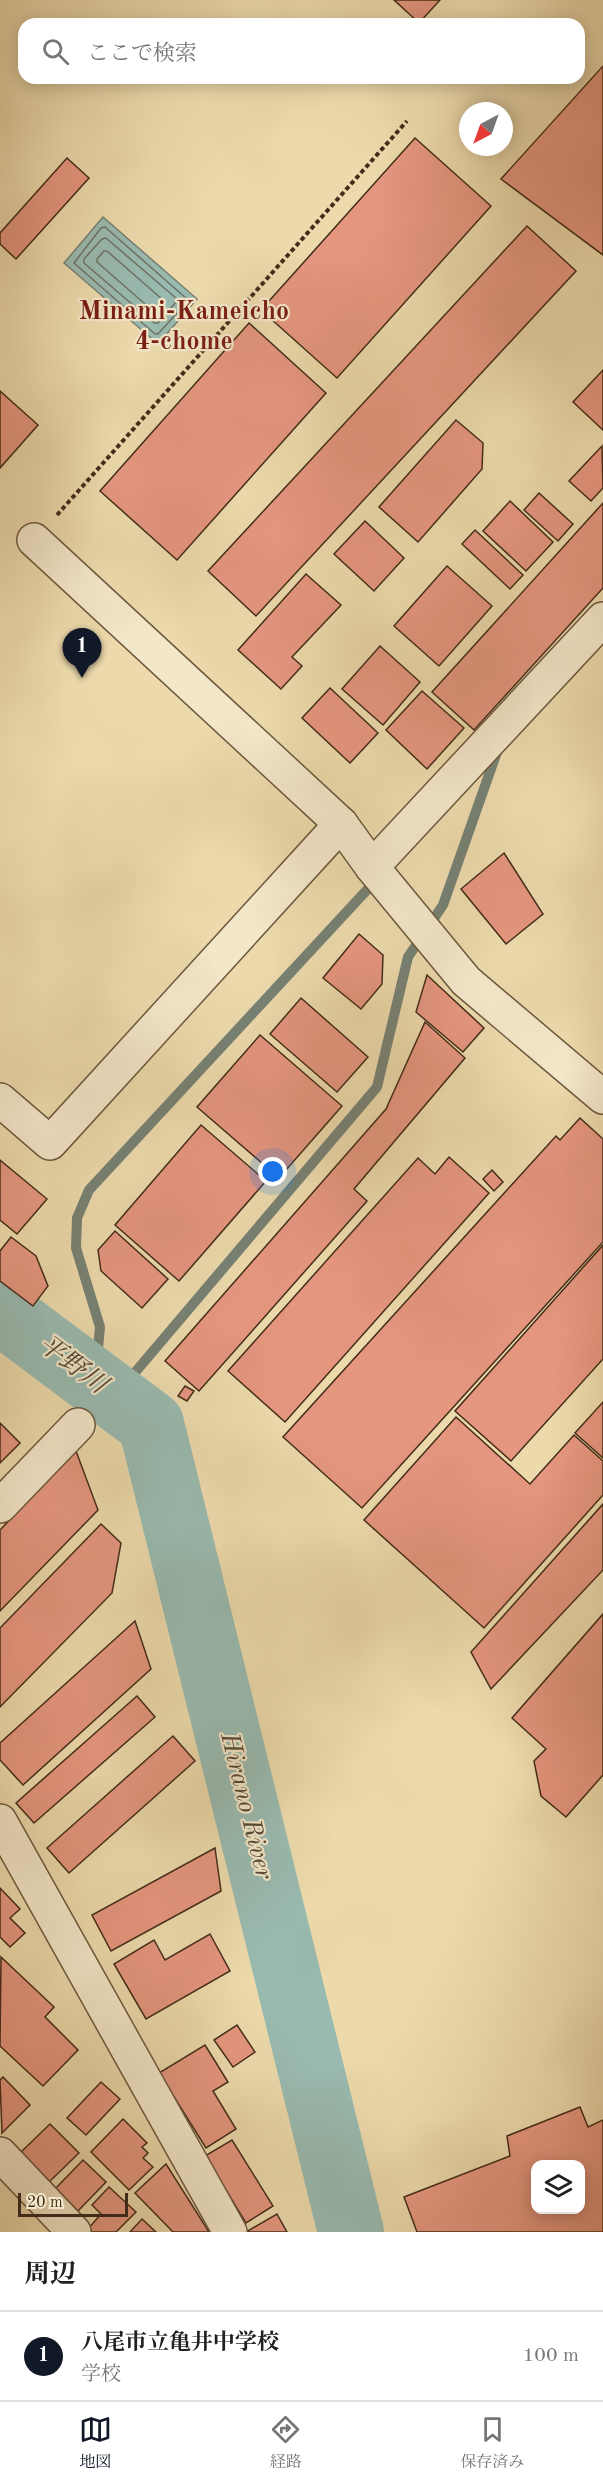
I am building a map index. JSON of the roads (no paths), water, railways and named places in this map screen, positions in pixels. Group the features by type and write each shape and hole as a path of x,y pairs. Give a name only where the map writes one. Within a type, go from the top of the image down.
{"street":[{"path":"34,540 341,824 372,867 466,981 603,1097"},
{"path":"372,867 603,619"},
{"path":"0,1100 50,1143 341,824"},
{"path":"0,1506 78,1425"},
{"path":"0,1821 230,2232"},
{"path":"0,2154 74,2232"}],"water":[{"path":"103,217 197,299 158,344 64,263"}],"waterway":[{"path":"115,1396 377,1087 408,957 443,905 498,749"},
{"name":"平野川","path":"95,1381 100,1327 76,1248 77,1218 89,1190 378,878"},
{"name":"Hirano River","path":"0,1311 151,1424 351,2232"}],"place":[{"name":"八尾市立亀井中学校","path":"82,678"}],"district":[{"name":"Minami-Kameicho 4-chome","path":"184,327"}]}
